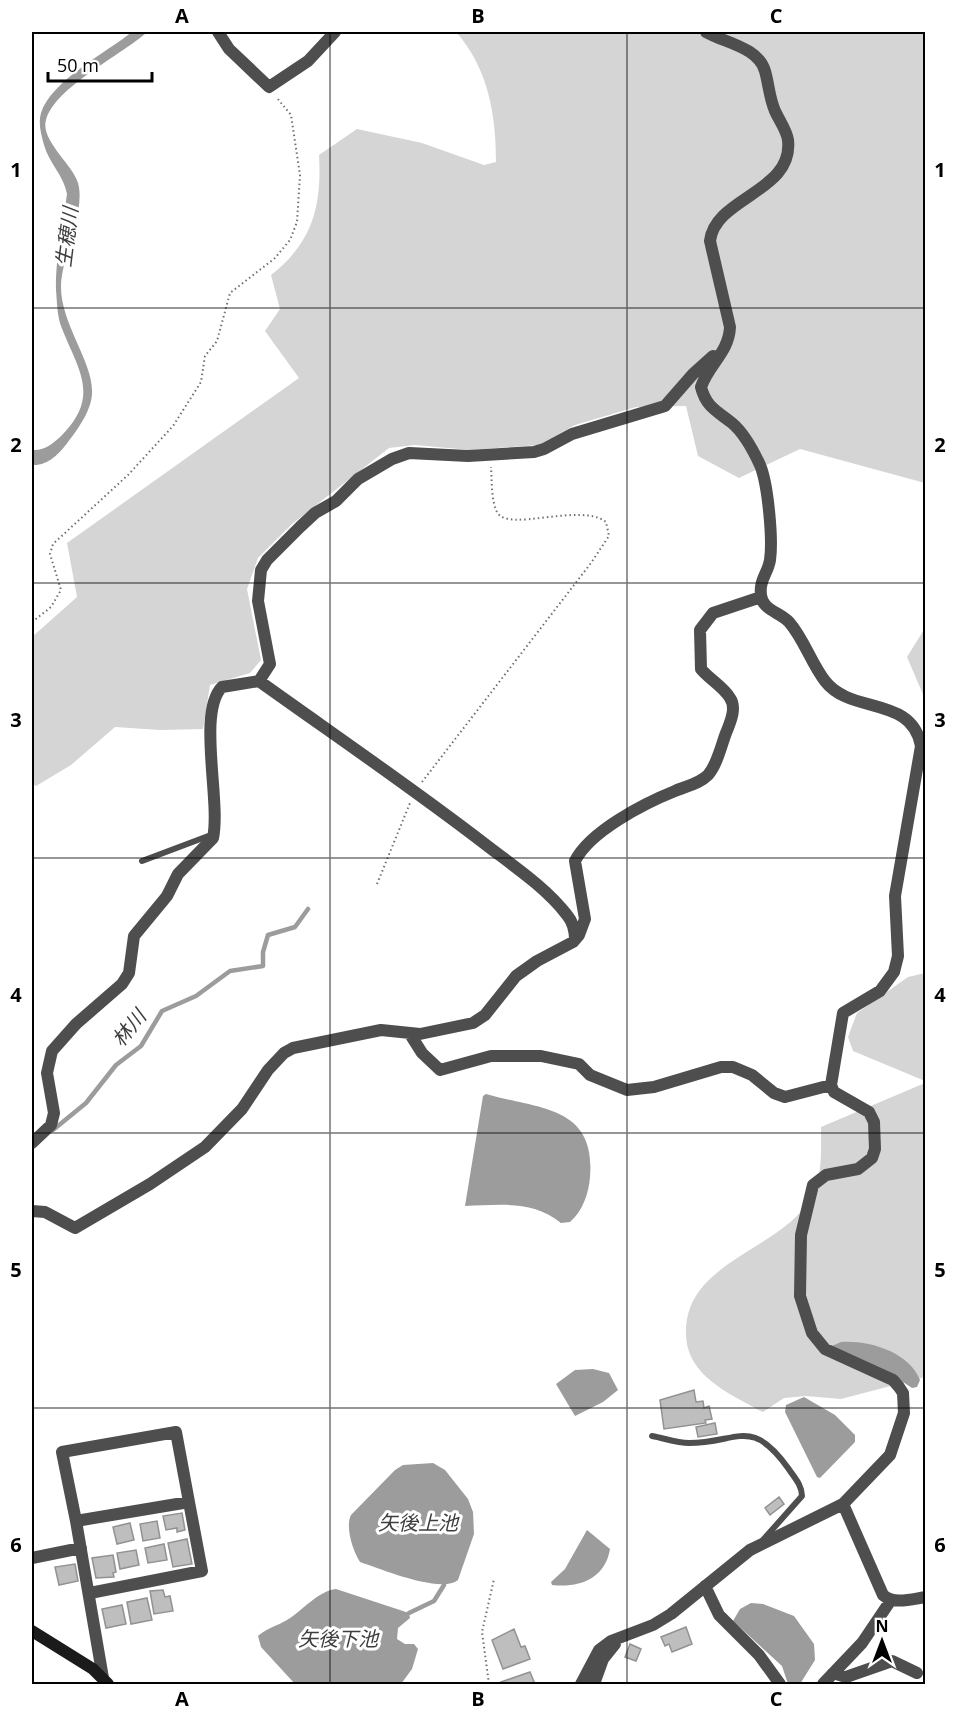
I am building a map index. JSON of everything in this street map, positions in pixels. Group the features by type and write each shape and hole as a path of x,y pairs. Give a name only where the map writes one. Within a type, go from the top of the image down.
{"main road":[{"path":"32,1631 106,1681"}],"street":[{"path":"218,32 229,49 268,87 308,61 335,32"},
{"path":"581,1684 599,1650 622,1637 663,1620 759,1545 843,1504 890,1455 904,1407 903,1393 893,1380 842,1359 817,1342 800,1296 801,1234 813,1185 826,1174 858,1169 872,1158 875,1149 874,1122 869,1112 834,1092 831,1085 843,1013 880,991 894,972 898,956 895,896 921,746 917,732 902,714 844,696 828,685 790,623 766,606 760,597 761,578 770,560 766,484 759,464 739,430 710,408 701,387 705,375 728,345 730,327 710,241 711,231 722,217 770,181 785,156 788,138 769,95 764,69 759,60 751,52 706,32"},
{"path":"259,681 270,664 258,601 258,580 267,560 315,513 336,501 358,479 399,456 420,453 490,455 534,452 572,434 658,409 670,401 711,357 722,352"},
{"path":"32,1210 45,1212 75,1228 184,1162 222,1131 268,1070 284,1053 293,1048 381,1030 393,1029 410,1034 473,1023 494,1006 522,971 575,940 585,919 575,861 577,857 589,843 613,824 674,791 696,784 711,771 731,720 733,707 731,698 701,669 700,630 713,613 760,597"},
{"path":"32,1143 51,1125 54,1113 47,1073 52,1051 76,1024 122,984 129,973 134,936 167,896 178,874 211,843 214,834 215,787 210,732 214,698 222,687 259,681 416,791 550,897 572,924 575,940"},
{"path":"410,1034 422,1053 440,1070 492,1056 541,1056 579,1064 599,1080 627,1090 654,1087 727,1067 741,1069 774,1093 785,1097 831,1085"},
{"path":"90,1593 202,1571 176,1432 63,1452 106,1681"},
{"path":"76,1521 189,1502"},
{"path":"843,1504 880,1589 891,1600 926,1597"},
{"path":"32,1558 81,1548"},
{"path":"705,1586 719,1615 759,1655 780,1684"},
{"path":"823,1684 862,1643 891,1600"},
{"path":"594,1684 603,1659 622,1637"},
{"path":"833,1673 846,1677 892,1660 917,1673"}],"lane":[{"path":"142,861 214,834"},
{"path":"652,1436 692,1443 739,1436 757,1438 769,1444 800,1485 802,1496 759,1545"}],"path":[{"path":"32,622 51,607 61,590 50,554 53,544 128,475 173,426 201,382 205,356 217,341 230,293 275,258 293,232 300,189 291,115 268,87"},
{"path":"377,884 416,791 591,563 609,536 606,522 588,514 514,521 500,517 494,502 490,455"},
{"path":"489,1684 482,1632 494,1579"}],"shaded area":[{"path":"456,32 925,32 925,483 800,449 739,478 698,456 686,406 636,407 575,425 539,445 470,450 415,445 389,448 292,524 258,558 247,589 261,660 250,673 210,685 203,729 160,730 115,727 71,765 36,786 32,784 32,637 77,597 67,543 299,378 265,331 280,309 271,275 296,250 312,222 319,191 319,155 357,129 422,143 484,165 496,162 494,126 488,92 476,61"},
{"path":"925,628 925,699 907,657"},
{"path":"925,973 925,1081 853,1051 848,1037 857,1013 908,977"},
{"path":"925,1083 925,1377 841,1399 806,1396 784,1398 763,1412 724,1390 701,1371 688,1347 686,1332 690,1308 701,1289 717,1272 797,1216 811,1198 818,1181 821,1127"}],"water":[{"name":"生穂川","path":"132,32 147,32 75,84 52,108 46,120 45,128 48,136 75,176 80,194 61,285 62,300 88,369 92,394 83,420 65,446 57,455 43,464 32,465 32,450 45,448 63,434 81,407 83,394 79,368 61,326 57,303 57,266 67,194 63,181 44,145 40,117 47,101 56,90 81,68"},
{"path":"486,1094 560,1114 573,1123 584,1136 589,1153 590,1177 582,1207 570,1222 561,1223 539,1210 528,1207 465,1206 483,1096"},
{"path":"841,1342 864,1343 898,1355 915,1370 920,1380 917,1387 912,1388 832,1346"},
{"path":"593,1369 609,1373 618,1390 603,1402 575,1416 556,1384 575,1370"},
{"path":"804,1397 835,1415 855,1435 855,1442 820,1478 817,1477 785,1412 786,1405"},
{"name":"矢後上池","path":"433,1463 445,1470 468,1499 473,1512 474,1534 458,1580 450,1584 425,1582 360,1562 351,1539 349,1520 351,1515 395,1470 403,1465"},
{"path":"587,1530 610,1549 603,1568 581,1583 552,1585 551,1582 565,1569"},
{"name":"矢後下池","path":"336,1589 409,1613 410,1618 398,1628 397,1639 405,1644 414,1644 418,1649 412,1669 401,1684 295,1684 261,1647 258,1636 261,1633 287,1620 323,1593"},
{"path":"751,1603 763,1604 794,1616 814,1644 815,1660 800,1684 788,1684 782,1666 733,1621 740,1609"}],"building":[{"path":"694,1390 696,1402 703,1401 704,1408 709,1406 712,1419 705,1420 706,1423 664,1429 660,1400"},
{"path":"715,1423 717,1434 698,1437 696,1427"},
{"path":"779,1497 784,1504 770,1515 765,1508"},
{"path":"182,1513 185,1530 177,1532 177,1528 166,1530 163,1516"},
{"path":"157,1521 160,1538 143,1541 140,1524"},
{"path":"130,1523 134,1540 117,1544 113,1527"},
{"path":"187,1539 192,1564 173,1567 168,1543"},
{"path":"164,1544 167,1560 148,1563 145,1548"},
{"path":"136,1550 139,1565 120,1569 117,1553"},
{"path":"113,1555 116,1572 113,1573 114,1577 96,1578 92,1558"},
{"path":"75,1564 78,1581 59,1585 55,1567"},
{"path":"163,1590 165,1597 170,1596 173,1611 154,1614 150,1591"},
{"path":"147,1598 152,1620 131,1624 127,1602"},
{"path":"122,1605 126,1624 106,1628 102,1609"},
{"path":"686,1627 692,1644 672,1652 669,1644 665,1646 661,1637"},
{"path":"514,1629 521,1647 525,1646 530,1659 503,1669 492,1640"},
{"path":"630,1644 641,1649 636,1661 625,1657"},
{"path":"530,1672 535,1684 502,1684 501,1682"}],"waterway":[{"name":"林川","path":"53,1130 86,1103 116,1065 141,1046 162,1011 196,996 230,971 263,966 263,952 268,935 295,927 308,909"},
{"path":"409,1613 434,1601 444,1585"}]}
